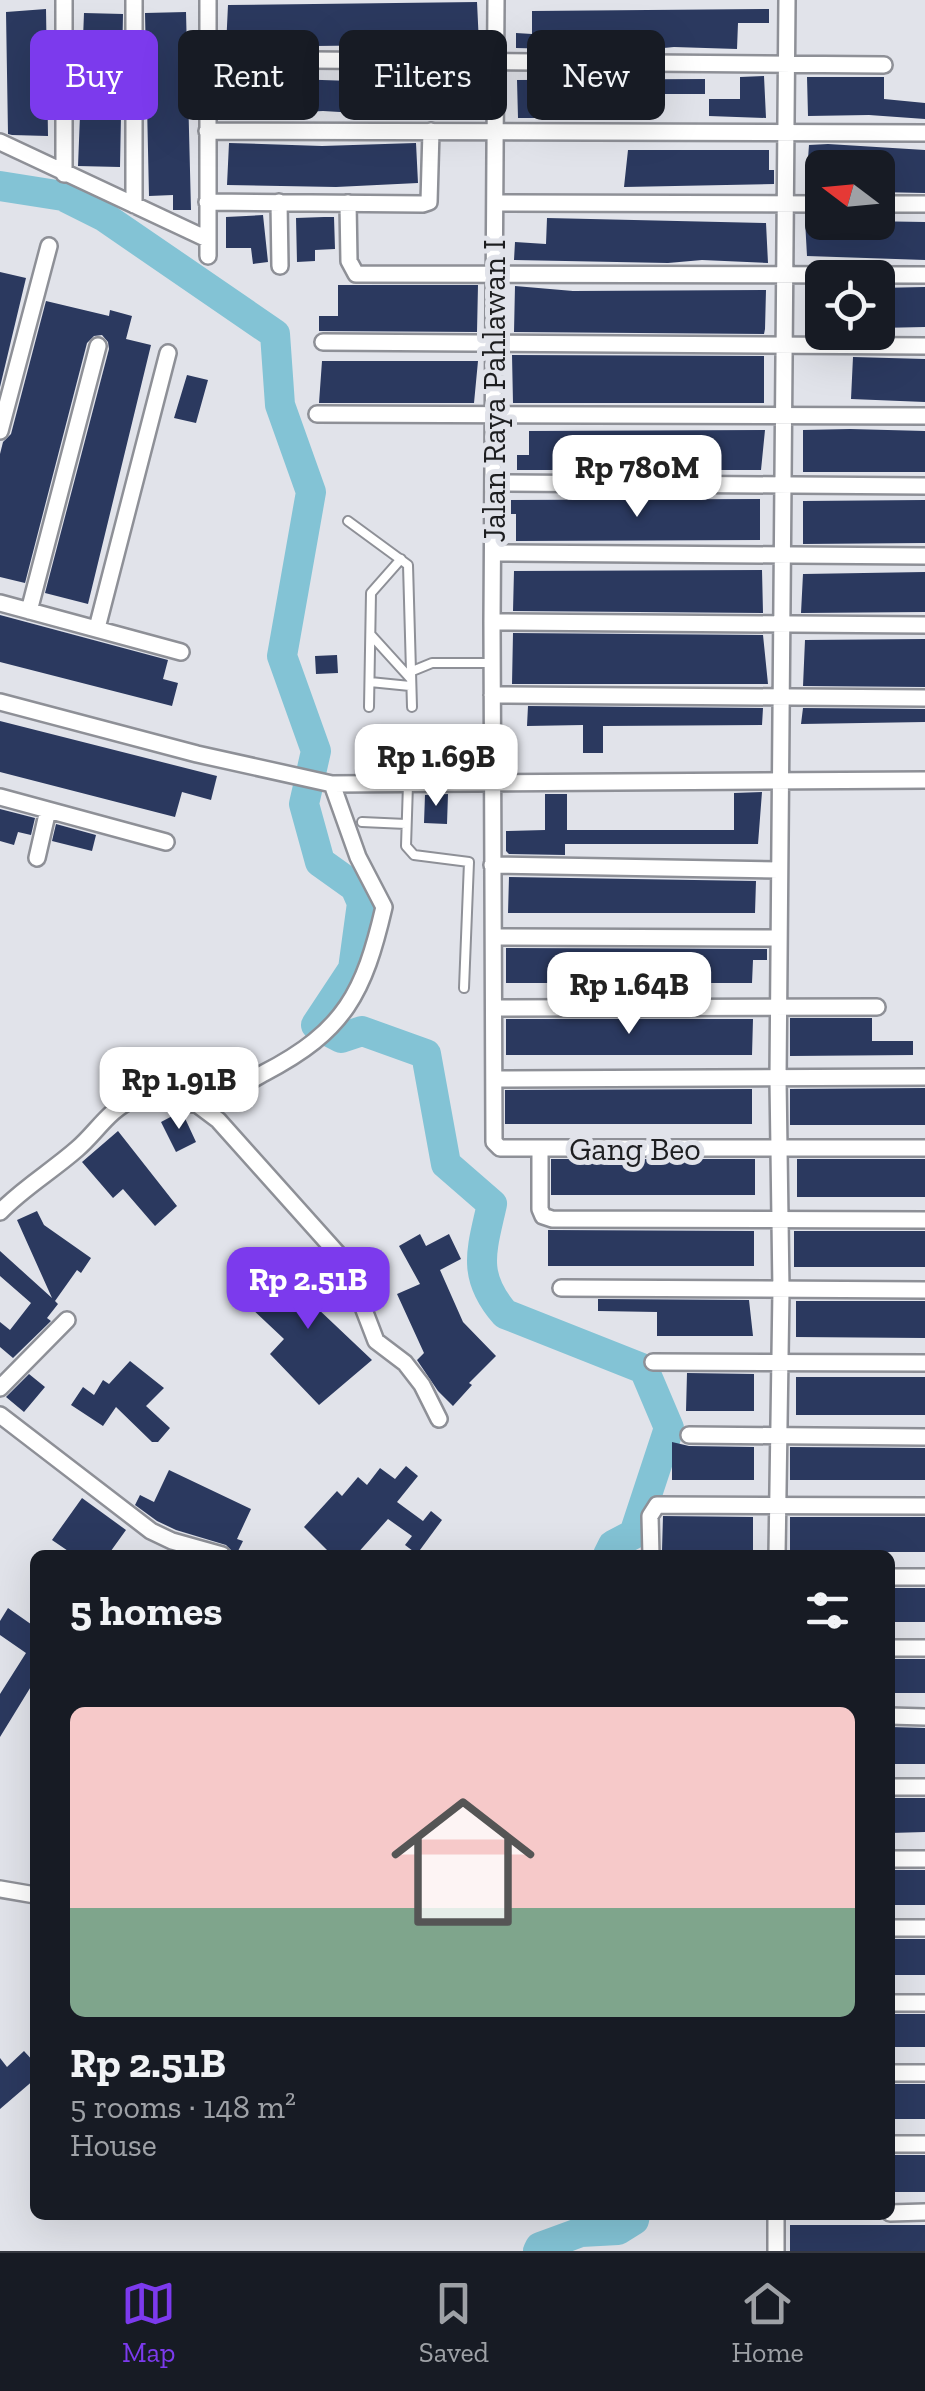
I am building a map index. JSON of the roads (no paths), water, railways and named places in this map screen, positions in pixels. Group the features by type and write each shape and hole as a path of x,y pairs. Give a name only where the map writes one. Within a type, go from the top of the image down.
{"street":[{"path":"64,0 64,174"},
{"path":"134,0 134,205"},
{"path":"207,30 208,0"},
{"name":"Jalan Raya Pahlawan I","path":"496,0 496,30"},
{"path":"777,1550 787,0"},
{"path":"507,62 884,65"},
{"path":"0,142 134,205 208,248 206,120"},
{"name":"Jalan Raya Pahlawan I","path":"494,1142 494,1079 502,1008 492,866 495,120"},
{"path":"206,131 925,132"},
{"path":"208,202 429,202 431,131"},
{"path":"279,202 280,266"},
{"path":"348,203 351,270 356,274 925,275"},
{"path":"494,203 805,204"},
{"path":"895,204 925,204"},
{"path":"0,432 49,246"},
{"path":"323,342 925,346"},
{"path":"29,611 98,346"},
{"path":"97,628 168,353"},
{"path":"317,414 925,416"},
{"path":"493,483 925,486"},
{"path":"494,553 925,556"},
{"path":"0,603 181,652"},
{"path":"492,622 925,625"},
{"path":"492,695 925,698"},
{"path":"0,702 328,783 925,780"},
{"path":"198,1104 242,1085 316,1043 348,1004 373,953 384,907 328,783"},
{"path":"0,797 166,842"},
{"path":"37,858 48,810"},
{"path":"492,866 780,870"},
{"path":"494,937 780,938"},
{"path":"502,1008 877,1006"},
{"path":"494,1079 925,1077"},
{"path":"0,1212 17,1194 82,1146 116,1110 136,1098 156,1096 198,1104 218,1120 346,1263 376,1341 405,1363 422,1385 439,1419"},
{"name":"Gang Beo","path":"494,1142 500,1148 540,1149 925,1148"},
{"path":"540,1149 540,1209 543,1216 552,1219 925,1220"},
{"path":"561,1288 925,1290"},
{"path":"0,1388 67,1320"},
{"path":"653,1362 925,1362"},
{"path":"0,1415 150,1530 204,1550"},
{"path":"690,1435 925,1437"},
{"path":"650,1550 650,1516 656,1505 925,1506"},
{"path":"895,1577 925,1577"},
{"path":"895,1648 925,1648"},
{"path":"895,1716 925,1716"},
{"path":"895,1787 925,1787"},
{"path":"895,1859 925,1859"},
{"path":"0,1889 30,1894"},
{"path":"895,1928 925,1928"},
{"path":"895,2003 925,2003"},
{"path":"895,2073 925,2073"},
{"path":"895,2144 925,2144"},
{"path":"895,2212 925,2212"},
{"path":"776,2220 776,2251"}],"lane":[{"path":"348,521 401,559 408,569 412,707"},
{"path":"369,707 372,593 401,559"},
{"path":"371,635 410,679"},
{"path":"370,682 410,679 432,664 492,662"},
{"path":"408,783 406,846 414,855 469,862 464,988"},
{"path":"362,822 406,824"}],"waterway":[{"path":"0,186 63,196 103,216 275,334 280,405 311,492 282,656 316,751 304,804 320,862 355,887 362,903 353,969 316,1025 341,1038 362,1031 426,1054 446,1164 492,1204 483,1249 483,1274 505,1314 644,1369 669,1428 634,1534 610,1550"},
{"path":"538,2251 581,2232 618,2230 634,2220"}]}
